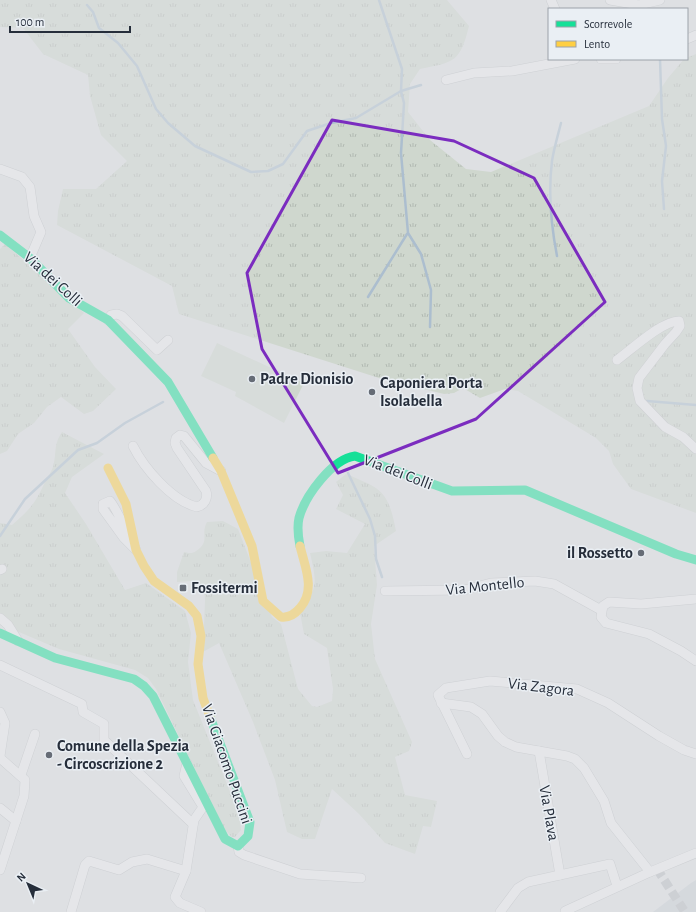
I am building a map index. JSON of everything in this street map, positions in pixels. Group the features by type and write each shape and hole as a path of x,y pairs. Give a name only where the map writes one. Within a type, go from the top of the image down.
{"street":[{"path":"610,0 639,5 660,0"},
{"path":"446,80 474,73 512,71 570,60"},
{"path":"0,169 22,177 30,187 34,216 41,232 30,258"},
{"name":"Via dei Colli","path":"0,235 30,258 76,303 108,320 168,382 198,435 221,471 252,546 263,601 272,612 283,618 294,613 304,604 310,585 298,532 298,524 305,504 314,488 330,470 348,456 355,456 452,491 525,490 676,554 696,560"},
{"path":"108,320 110,315 117,314 122,316 157,350 168,340"},
{"path":"617,360 661,328 674,321 679,321 680,326 676,332 639,378 637,388 640,401 666,427 683,437 696,449"},
{"path":"133,446 141,461 160,483 178,497 197,507 203,504 207,496 206,491 177,448 175,443 176,438 181,435 186,438 206,463 221,471"},
{"name":"Via Giacomo Puccini","path":"108,468 126,504 136,550"},
{"name":"Via Giacomo Puccini","path":"0,633 55,658 134,679 140,682 153,696 225,839 238,846 244,843 249,835 250,822 204,698 198,664 201,636 198,620 189,606 154,581 136,550 114,504 110,502 103,504 103,509 124,538 136,550"},
{"name":"Via Montello","path":"385,591 464,590 491,583 535,581 554,584 602,610"},
{"path":"696,599 641,604 609,602 603,606 601,617 606,623 649,634 696,661"},
{"path":"0,618 8,625 19,642"},
{"path":"0,665 82,704 83,712 104,724 104,740 193,824"},
{"name":"Via Zagora","path":"441,703 438,695 446,688 490,681 577,689 608,703 659,736 684,750 696,754"},
{"path":"441,703 471,706 482,714 498,736 505,742 516,747 567,756 575,759 584,768 604,800 611,823 653,871"},
{"path":"441,703 467,754"},
{"path":"0,712 5,723 0,757 25,780 21,804 0,870"},
{"path":"21,775 35,734"},
{"name":"Via Plava","path":"539,751 560,875"},
{"path":"187,762 184,776 204,807 194,820 186,871 175,898 180,903 201,912"},
{"path":"0,808 16,821"},
{"path":"0,818 16,821"},
{"path":"238,846 239,852 244,855 300,874 361,878"},
{"path":"565,911 617,886 696,853"},
{"path":"71,912 84,865 87,862 91,861 119,870 132,862 144,859 186,871"},
{"path":"500,912 523,884 560,875 610,864 617,886"}],"highlighted area":[{"path":"332,120 454,141 534,178 605,302 476,419 338,473 262,349 247,273"}],"shaded area":[{"path":"696,880 696,912 653,912 691,883"}],"green space":[{"path":"0,0 447,0 469,26 466,38 459,54 449,62 420,69 410,84 408,112 430,140 466,169 491,172 649,106 668,78 683,60 688,60 688,57 696,54 696,513 631,489 613,464 609,451 596,438 518,391 505,389 480,398 463,388 454,393 444,394 379,378 179,314 172,286 57,225 58,211 63,189 96,189 127,161 101,135 90,96 88,75 43,54 23,28 0,27"},
{"path":"5,244 84,313 68,329 95,367 116,389 93,411 84,414 61,397 47,407 34,423 18,434 7,451 0,454 0,249"},
{"name":"Padre Dionisio","path":"217,343 304,383 284,423 235,396 236,392 201,376"},
{"path":"62,432 104,454 72,477 65,493 86,524 125,590 146,583 185,611 191,633 188,662 193,700 239,814 241,830 235,837 232,837 223,828 156,689 148,678 135,670 59,649 0,624 0,523 12,525 27,511 38,497 52,469 57,441"},
{"path":"346,474 368,483 382,493 390,507 396,531 374,546 377,585 371,624 375,659 412,742 409,751 395,757 405,795 437,801 431,827 423,826 415,854 385,843 359,814 332,789 315,839 302,839 287,832 275,780 253,722 219,643 203,652 204,587 192,581 177,582 177,572 184,552 193,553 203,544 204,530 207,522 223,521 238,529 272,617 281,624 298,689 312,706 317,707 332,701 333,689 327,648 304,634 300,613 313,591 315,579 310,553 326,551 347,553 365,524 336,509 343,495 336,482"}],"waterway":[{"path":"379,0 402,69 401,91 404,103 401,153 408,233 421,254 431,290 430,327"},
{"path":"87,5 93,12 99,28 118,43 137,66 156,109 168,123 195,146 251,172 268,171 283,164 307,131 331,123 356,118 401,91 421,85"},
{"path":"660,60 662,119 666,146 662,181 664,209"},
{"path":"557,256 553,233 550,185 553,156 561,123"},
{"path":"368,297 407,234"},
{"path":"647,401 696,405"},
{"path":"0,536 25,499 78,450 97,443 125,423 163,402"},
{"path":"348,473 370,519 375,536 376,559 382,577"}],"tunnel":[{"path":"657,869 685,912"}],"traffic: fast":[{"path":"0,235 30,258 69,298 108,320 168,382 213,458"},
{"path":"300,546 298,521 307,499 329,471 337,464 355,456 452,491 525,490 676,554 696,560"},
{"path":"0,633 55,658 134,679 144,686 153,696 225,839 238,846 248,836 250,822 210,717"}],"traffic: slow":[{"path":"213,458 221,471 252,546 263,601 281,617 289,616 296,612 305,601 307,594 308,578 300,546"},
{"path":"108,468 126,504 136,550 144,566 154,581 189,606 197,616 201,636 198,664 203,698 210,717"}],"place":[{"name":"Padre Dionisio","path":"252,379"},
{"name":"Caponiera Porta Isolabella","path":"372,392"},
{"name":"il Rossetto","path":"641,553"},
{"name":"Fossitermi","path":"183,588"},
{"name":"Comune della Spezia - Circoscrizione 2","path":"49,755"}]}
